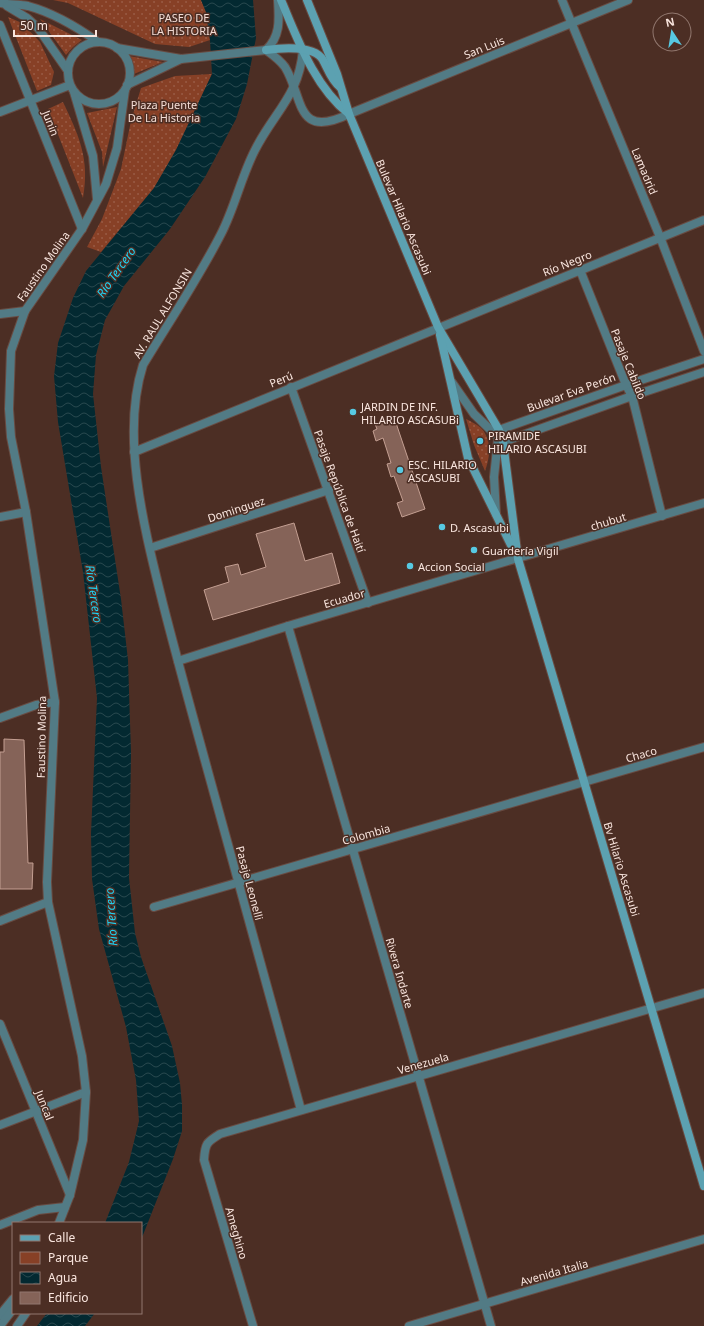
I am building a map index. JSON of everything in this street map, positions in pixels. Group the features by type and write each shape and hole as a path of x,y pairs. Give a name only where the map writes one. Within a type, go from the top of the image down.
{"main road":[{"name":"Bulevar Hilario Ascasubi","path":"280,0 303,50 326,92 336,104 349,114"},
{"name":"Bulevar Hilario Ascasubi","path":"307,0 342,89 349,114 438,328 499,436 518,559"},
{"path":"266,50 290,48 303,50 320,56 332,78 342,89"},
{"name":"Bulevar Hilario Ascasubi","path":"438,328 468,458 518,559"},
{"name":"Bv Hilario Ascasubi","path":"518,559 704,1186"}],"street":[{"path":"68,71 70,62 78,50 89,43 98,42 108,43 117,48 182,59 266,50 274,43 277,37 280,0"},
{"name":"Lamadrid","path":"562,0 660,237 704,351"},
{"name":"San Luis","path":"266,50 285,67 303,110 314,121 324,123 333,122 349,114 628,0"},
{"path":"2,4 26,6 46,11 81,30 98,42"},
{"path":"2,4 27,18 38,28 68,71 93,156 97,200"},
{"name":"Junin","path":"0,24 82,229"},
{"name":"Faustino Molina","path":"58,1222 70,1195 83,1140 86,1092 82,1056 48,902 46,882 54,702 26,512 11,437 9,409 10,351 25,311 82,229 106,184 114,161 126,87 130,74 129,64 124,55 117,48"},
{"name":"AV. RAUL ALFONSIN","path":"178,661 150,548 134,452 134,403 136,386 143,365 221,235 234,207 254,152 294,90 301,66 303,50"},
{"path":"72,88 89,102 99,104 113,100 126,87 182,59"},
{"path":"0,112 72,88"},
{"name":"Río Negro","path":"438,328 704,220"},
{"name":"Pasaje Cabildo","path":"580,270 632,396 662,516"},
{"path":"0,314 25,311"},
{"name":"Perú","path":"134,452 438,328"},
{"name":"Bulevar Eva Perón","path":"499,436 626,384 704,360"},
{"path":"499,436 632,396 704,372"},
{"path":"449,379 474,414 499,436"},
{"name":"Pasaje República de Haití","path":"291,387 329,490 368,603"},
{"path":"496,514 494,477 499,436"},
{"name":"Dominguez","path":"150,548 329,490"},
{"name":"chubut","path":"518,559 704,503"},
{"path":"0,517 26,512"},
{"name":"Ecuador","path":"178,661 288,626 518,559"},
{"name":"Rivera Indarte","path":"288,626 491,1326"},
{"name":"Pasaje Leonelli","path":"178,661 301,1110"},
{"path":"0,718 36,705 54,702"},
{"name":"Chaco","path":"584,782 704,747"},
{"name":"Colombia","path":"154,907 584,782"},
{"path":"0,921 48,902"},
{"name":"Venezuela","path":"204,1146 220,1134 704,993"},
{"name":"Juncal","path":"0,1024 70,1195"},
{"path":"0,1125 86,1092"},
{"name":"Ameghino","path":"204,1146 204,1160 253,1326"},
{"path":"0,1225 38,1210 65,1207"},
{"name":"Avenida Italia","path":"409,1326 704,1240"},
{"path":"0,1315 12,1300"},
{"path":"0,1326 12,1310"},
{"path":"16,1326 25,1314"}],"green space":[{"name":"PASEO DE LA HISTORIA","path":"53,0 201,0 206,12 210,40 189,47 155,44 68,3"},
{"path":"8,17 22,23 40,42 54,72 51,85 37,91"},
{"path":"40,19 82,40 66,55"},
{"path":"129,56 163,62 134,74"},
{"name":"Plaza Puente De La Historia","path":"212,74 176,150 154,188 101,252 87,247 102,219 121,169 131,121 141,88 175,76"},
{"path":"63,102 82,148 85,171 83,198 48,109"},
{"path":"117,107 103,167 102,152 87,113"},
{"path":"466,419 482,429 489,444 489,455 485,471 474,445"}],"water":[{"name":"Río Tercero","path":"201,0 253,0 256,38 247,84 236,119 205,177 170,229 124,286 105,320 96,355 93,394 101,467 121,599 128,660 131,753 129,878 135,933 141,957 172,1046 180,1083 182,1105 182,1131 173,1159 142,1237 142,1222 105,1222 129,1162 139,1121 136,1080 126,1027 99,929 92,879 91,834 97,698 83,572 58,422 54,376 58,343 73,298 86,271 154,188 176,150 212,74 210,40 206,12"},
{"path":"46,1314 94,1314 85,1326 37,1326"}],"building":[{"name":"ESC. HILARIO ASCASUBI","path":"395,420 425,509 402,517 397,503 403,501 394,476 391,477 387,464 391,463 383,438 376,441 373,431 377,429 375,424 384,421 385,424"},
{"path":"294,523 305,561 332,553 340,583 213,620 204,590 229,582 225,567 238,564 241,575 266,567 256,534"},
{"path":"4,739 24,740 28,863 33,863 32,889 0,889 0,752 4,752"}],"place":[{"name":"JARDIN DE INF. HILARIO ASCASUBi","path":"353,412"},
{"name":"PIRAMIDE HILARIO ASCASUBI","path":"480,441"},
{"name":"ESC. HILARIO ASCASUBI","path":"400,470"},
{"name":"D. Ascasubi","path":"442,527"},
{"name":"Guardería Vigil","path":"474,550"},
{"name":"Accion Social","path":"410,566"}]}
